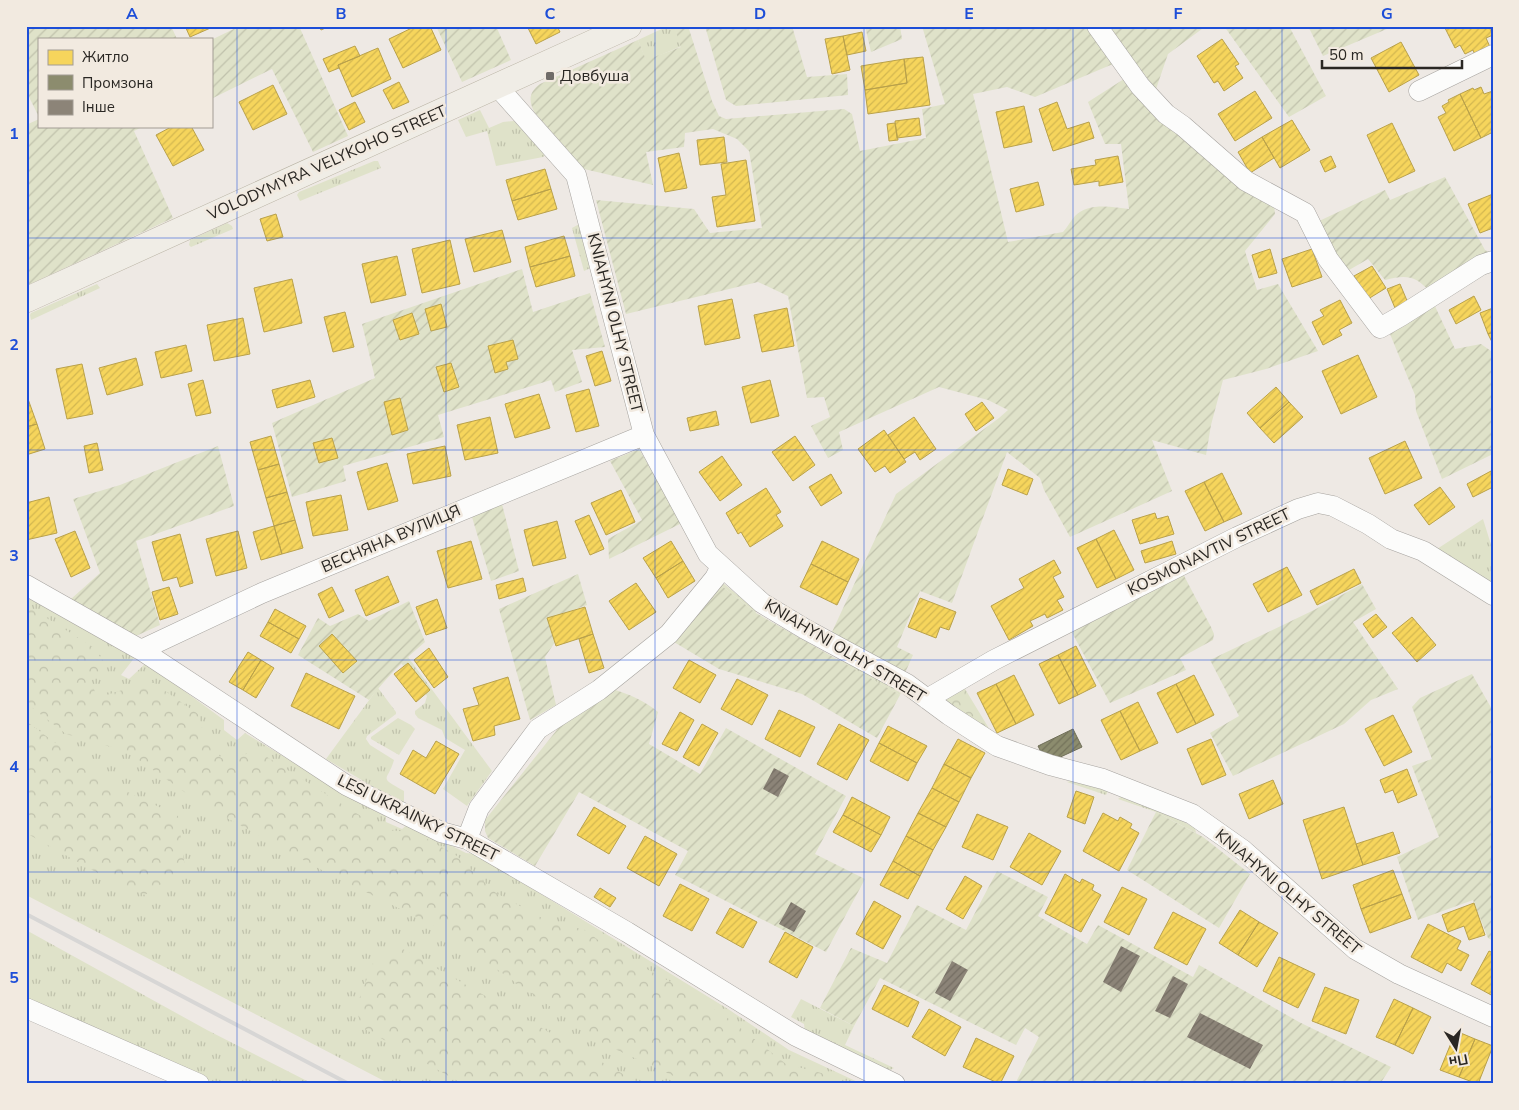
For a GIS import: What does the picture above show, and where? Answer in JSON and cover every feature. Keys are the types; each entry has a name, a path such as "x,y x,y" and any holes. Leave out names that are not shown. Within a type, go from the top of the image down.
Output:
{"main road":[{"name":"VOLODYMYRA VELYKOHO STREET","path":"26,300 629,26"}],"street":[{"path":"1097,26 1140,86 1166,114 1183,126 1246,181 1305,213 1328,259 1380,328 1481,265 1493,261"},
{"path":"1418,90 1493,55"},
{"name":"KNIAHYNI OLHY STREET","path":"497,86 576,175 644,435 708,554 720,566 762,604 908,684 949,715 997,746 1050,765 1103,779 1192,814 1243,850 1355,949 1399,974 1493,1017"},
{"name":"ВЕСНЯНА ВУЛИЦЯ","path":"140,650 262,593 644,435"},
{"name":"KOSMONAVTIV STREET","path":"927,699 994,660 1228,541 1298,509 1318,503 1333,506 1368,524 1391,539 1423,551 1493,595"},
{"path":"467,839 480,808 538,729 599,690 669,634 716,578 720,566"},
{"name":"LESI UKRAINKY STREET","path":"26,585 140,650 346,785 441,832 467,839 626,932 796,1036 895,1084"},
{"path":"26,1008 199,1084"}],"green space":[{"path":"26,26 171,26 177,38 38,38 38,115 26,91"},
{"path":"240,26 299,26 348,136 313,152 272,69 212,99 212,40"},
{"path":"436,26 496,26 511,60 462,82"},
{"path":"668,26 674,26 682,46 646,61 638,40"},
{"path":"674,26 686,26 689,29 712,101 719,116 726,119 844,109 852,114 860,151 926,138 922,109 945,104 922,26 1088,26 1113,64 1035,97 1007,87 973,94 1008,242 1063,232 1075,216 1094,207 1129,209 1121,144 1105,144 1088,102 1124,79 1274,206 1275,214 1245,251 1257,290 1278,284 1318,351 1266,369 1223,380 1211,425 1206,455 1152,440 1172,491 1070,537 1044,490 1040,478 1007,452 952,603 920,591 897,647 913,655 905,673 832,632 896,494 1008,410 988,400 939,387 839,432 843,450 828,458 811,426 830,417 824,397 807,398 788,296 758,282 626,314 596,200 694,209 710,233 762,228 749,151 737,139 713,129 685,133 684,147 646,152 653,185 584,169 535,113 531,105 531,97 534,90 540,84 638,40 646,60 681,47"},
{"path":"705,26 792,26 807,77 847,74 848,95 736,106 726,100"},
{"path":"865,26 900,26 902,39 871,52"},
{"path":"1105,26 1206,26 1168,54 1156,89"},
{"path":"1224,26 1289,26 1326,96 1289,117"},
{"path":"1308,26 1394,26 1323,56"},
{"path":"480,110 489,128 503,122 514,121 546,154 543,157 496,166 487,131 466,137 458,120"},
{"path":"38,119 38,128 140,128 134,131 173,218 28,285 26,282 26,125"},
{"path":"378,161 381,168 300,201 297,195 299,192"},
{"path":"1445,177 1485,250 1492,254 1430,292 1415,279 1399,277 1385,280 1368,259 1344,273 1317,222 1385,190 1390,200"},
{"path":"583,222 595,266 584,271 572,228"},
{"path":"227,223 233,229 191,247 189,245 190,240"},
{"path":"522,269 533,312 590,293 605,347 572,350 582,382 555,392 551,380 438,415 444,437 343,466 346,481 292,497 272,423 375,378 362,324"},
{"path":"97,284 100,288 31,320 31,313"},
{"path":"1433,302 1455,349 1481,344 1491,351 1493,350 1493,454 1442,479 1416,411 1415,395 1390,334"},
{"path":"218,446 234,506 136,541 160,625 136,636 71,599 100,573 73,499 120,485"},
{"path":"639,449 682,523 609,559 608,539 642,520 610,461"},
{"path":"502,504 519,571 491,581 472,517"},
{"path":"1483,519 1493,551 1493,586 1437,549"},
{"path":"1181,570 1211,627 1214,634 1213,640 1180,658 1186,670 1110,703 1070,629"},
{"path":"578,574 587,605 547,619 555,642 545,657 556,705 530,720 499,609"},
{"path":"718,583 724,584 756,610 756,613"},
{"path":"718,583 756,613 900,695 877,738 802,694 719,669 674,642"},
{"path":"1362,584 1376,609 1353,622 1398,689 1371,700 1344,724 1233,776 1210,733 1239,716 1210,660 1314,610"},
{"path":"26,594 135,657 121,675 129,679 146,663 224,720 224,730 237,740 245,733 365,806 386,816 386,822 402,829 408,824 466,853 476,854 728,1009 789,1050 862,1084 390,1084 26,895"},
{"path":"409,601 425,642 396,669 369,700 298,655 318,618 330,626 358,614 369,621"},
{"path":"26,605 93,647 106,665 91,680 97,698 151,681 198,714 204,734 221,758 259,752 383,830 415,832 457,856 496,893 544,919 585,930 610,949 687,991 729,1019 786,1064 829,1075 849,1084 691,1084 604,1044 433,925 327,873 203,805 126,751 66,734 26,703"},
{"path":"408,657 492,771 467,806 443,789 465,750 445,738 442,730 418,718 415,714 415,711 425,703 427,696 401,663"},
{"path":"834,658 854,665 901,692 900,695"},
{"path":"1472,674 1493,711 1493,941 1488,938 1473,900 1418,920 1397,857 1439,837 1412,766 1432,759 1412,707 1420,698"},
{"path":"962,684 993,735 939,700"},
{"path":"378,688 396,714 367,736 366,739 370,745 394,760 387,780 404,791 404,805 326,759"},
{"path":"612,689 648,704 658,712 649,744 700,774 726,728 846,796 815,854 865,879 826,952 675,875 688,851 579,792 535,866 488,838 485,831 485,820 560,726"},
{"path":"398,718 415,729 399,755 371,739 371,737"},
{"path":"26,721 109,783 178,816 185,868 145,895 94,871 26,833"},
{"path":"1074,780 1108,791 1106,795 1067,782"},
{"path":"1122,796 1161,809 1195,828 1196,833 1156,812 1118,799"},
{"path":"1156,812 1203,837 1250,874 1219,928 1127,870"},
{"path":"997,871 1048,897 1038,916 1087,944 1098,925 1193,977 1199,965 1299,1022 1391,1067 1380,1084 1272,1084 1267,1082 1266,1084 1015,1084 1039,1037 1025,1028 1016,1045 880,978 854,1026 820,1008 851,948 887,963 917,905 966,930"},
{"path":"26,930 207,1030 313,1084 216,1084 26,1000"},
{"path":"401,948 640,1084 463,1084 361,1027 356,1007 373,963"},
{"path":"801,999 854,1026 845,1045 894,1068 886,1072 805,1032 804,1024 791,1017"}],"building: Житло":[{"path":"185,26 215,26 190,37"},
{"path":"319,26 330,26 321,30"},
{"path":"416,26 430,26 441,50 403,68 389,39"},
{"path":"527,26 557,26 560,32 536,44"},
{"path":"1444,26 1493,26 1490,29 1493,35 1486,38 1490,47 1475,55 1473,50 1465,54 1460,45 1455,48"},
{"path":"862,32 866,51 847,55 843,36"},
{"path":"843,36 850,70 832,74 825,39"},
{"path":"1222,39 1239,64 1235,66 1243,78 1224,91 1218,81 1214,83 1197,56"},
{"path":"1401,42 1419,75 1389,92 1371,58"},
{"path":"355,46 360,56 338,65 339,68 329,72 323,59"},
{"path":"378,48 391,79 352,97 338,65"},
{"path":"923,57 930,105 868,114 865,90 907,83 904,59"},
{"path":"904,59 907,83 865,90 861,66"},
{"path":"399,82 409,102 393,109 383,90"},
{"path":"273,85 287,114 253,130 239,102"},
{"path":"1481,87 1484,94 1493,91 1493,132 1481,138 1460,94 1473,88 1474,90"},
{"path":"1255,91 1272,118 1235,141 1218,114"},
{"path":"1460,94 1481,138 1454,151 1438,117 1446,113 1442,106 1449,102 1448,100"},
{"path":"355,102 365,122 349,130 339,110"},
{"path":"1057,102 1067,129 1089,122 1094,138 1053,151 1039,109"},
{"path":"1024,106 1032,142 1004,148 996,112"},
{"path":"919,118 921,135 897,138 895,121"},
{"path":"1292,120 1310,150 1280,168 1262,137"},
{"path":"895,123 898,140 889,141 887,124"},
{"path":"1392,123 1415,171 1389,183 1367,135"},
{"path":"169,128 192,128 204,150 173,166 156,135"},
{"path":"724,137 727,162 700,165 697,140"},
{"path":"1262,137 1274,158 1250,173 1238,152"},
{"path":"679,153 687,188 665,192 658,158"},
{"path":"1118,156 1123,182 1099,186 1099,181 1074,185 1071,169 1096,165 1095,160"},
{"path":"1331,156 1336,167 1325,172 1320,161"},
{"path":"746,160 755,221 717,227 712,197 726,195 721,164"},
{"path":"545,169 551,189 512,201 506,180"},
{"path":"1038,182 1044,205 1016,212 1010,189"},
{"path":"551,189 557,209 518,220 512,201"},
{"path":"1493,194 1493,228 1480,233 1468,204"},
{"path":"276,214 283,237 267,241 260,219"},
{"path":"502,230 511,262 474,272 465,239"},
{"path":"564,236 570,256 530,267 525,247"},
{"path":"450,240 460,284 422,293 412,249"},
{"path":"1270,249 1277,273 1259,278 1252,255"},
{"path":"1312,249 1322,277 1292,287 1282,259"},
{"path":"397,256 406,295 371,303 362,264"},
{"path":"570,256 575,276 536,287 530,267"},
{"path":"1372,266 1386,288 1368,299 1354,276"},
{"path":"292,279 302,323 264,332 254,288"},
{"path":"1400,284 1408,303 1395,308 1387,289"},
{"path":"1474,296 1481,310 1456,324 1449,310"},
{"path":"732,299 740,338 705,345 698,306"},
{"path":"1340,300 1352,323 1339,330 1342,335 1323,345 1312,322 1324,316 1320,310"},
{"path":"441,304 447,327 431,331 425,309"},
{"path":"787,308 794,346 762,352 754,315"},
{"path":"1493,308 1493,332 1488,334 1480,313"},
{"path":"345,312 354,347 333,352 324,317"},
{"path":"412,313 419,334 400,340 393,320"},
{"path":"243,318 250,354 214,361 207,325"},
{"path":"1493,332 1493,344 1488,334"},
{"path":"513,340 518,359 506,362 508,369 495,373 488,346"},
{"path":"186,345 192,371 161,378 155,352"},
{"path":"602,351 611,381 595,386 586,356"},
{"path":"1358,355 1377,397 1341,414 1322,371"},
{"path":"136,358 143,385 107,395 99,368"},
{"path":"451,363 459,387 444,392 436,367"},
{"path":"82,364 93,414 67,419 56,369"},
{"path":"203,380 211,413 196,416 188,384"},
{"path":"310,380 315,397 277,408 272,390"},
{"path":"770,380 779,416 751,423 742,387"},
{"path":"1276,387 1289,402 1260,428 1247,413"},
{"path":"589,389 599,426 576,432 566,395"},
{"path":"539,394 550,428 515,438 505,404"},
{"path":"400,398 408,430 392,435 384,402"},
{"path":"28,399 37,424 26,427 26,400"},
{"path":"982,402 994,418 976,431 965,414"},
{"path":"1289,402 1303,417 1274,443 1260,428"},
{"path":"716,411 719,425 690,431 687,418"},
{"path":"490,417 498,453 465,460 457,425"},
{"path":"914,417 936,449 920,460 915,452 904,459 888,435"},
{"path":"37,424 45,449 26,455 26,427"},
{"path":"884,430 906,462 890,473 885,466 875,472 858,449"},
{"path":"271,436 279,464 258,470 250,442"},
{"path":"795,436 815,465 793,481 772,452"},
{"path":"332,438 338,458 319,463 313,443"},
{"path":"1405,441 1422,478 1385,494 1369,458"},
{"path":"97,443 103,470 89,473 84,446"},
{"path":"445,446 451,476 413,484 407,454"},
{"path":"722,456 742,485 720,501 699,472"},
{"path":"387,463 398,501 368,510 357,472"},
{"path":"279,464 287,492 266,498 258,470"},
{"path":"1008,469 1033,479 1027,495 1002,485"},
{"path":"1491,471 1493,487 1473,497 1467,484"},
{"path":"1222,473 1242,514 1224,522 1204,482"},
{"path":"831,474 842,493 821,506 809,487"},
{"path":"1204,482 1224,522 1205,531 1185,491"},
{"path":"1440,487 1455,507 1429,525 1414,505"},
{"path":"766,488 781,512 776,515 783,526 750,547 741,532 738,534 726,513"},
{"path":"621,490 635,522 606,535 591,503"},
{"path":"287,492 295,520 274,526 266,498"},
{"path":"341,495 348,530 313,536 306,502"},
{"path":"49,497 57,533 26,540 26,503"},
{"path":"1155,513 1157,519 1168,516 1174,534 1140,544 1132,520"},
{"path":"589,515 604,549 590,555 575,521"},
{"path":"295,520 303,548 282,554 274,526"},
{"path":"557,521 566,558 533,566 524,530"},
{"path":"274,526 282,554 261,560 253,532"},
{"path":"1114,530 1134,570 1116,579 1096,539"},
{"path":"75,531 90,568 71,577 55,539"},
{"path":"238,531 247,568 216,576 206,539"},
{"path":"180,534 193,583 180,587 177,577 163,581 152,542"},
{"path":"1096,539 1116,579 1097,588 1077,548"},
{"path":"471,541 482,579 448,588 437,551"},
{"path":"671,541 683,561 656,578 643,558"},
{"path":"822,541 859,559 848,582 811,564"},
{"path":"1172,541 1176,554 1145,563 1141,551"},
{"path":"1054,560 1061,573 1053,577 1064,597 1057,600 1063,610 1047,618 1045,614 1030,621 1033,626 1009,640 991,606 1024,588 1019,579"},
{"path":"683,561 695,581 668,598 656,578"},
{"path":"811,564 848,582 837,605 800,587"},
{"path":"1287,567 1302,595 1268,612 1253,584"},
{"path":"1354,569 1361,583 1317,605 1310,591"},
{"path":"388,576 399,602 366,616 355,590"},
{"path":"523,578 526,591 499,599 496,585"},
{"path":"636,583 656,612 629,630 609,601"},
{"path":"169,587 178,614 160,620 152,592"},
{"path":"332,587 344,611 329,618 318,594"},
{"path":"920,598 956,612 949,630 940,627 936,638 908,627"},
{"path":"437,599 447,628 426,635 416,607"},
{"path":"585,607 593,634 556,646 547,618"},
{"path":"275,609 306,626 299,639 268,622"},
{"path":"1376,614 1387,627 1373,638 1363,624"},
{"path":"1412,617 1436,645 1417,662 1392,633"},
{"path":"268,622 299,639 291,653 260,636"},
{"path":"332,634 357,661 343,673 319,646"},
{"path":"593,634 604,668 589,673 579,639"},
{"path":"1076,646 1096,686 1078,695 1058,655"},
{"path":"429,648 448,677 434,688 414,660"},
{"path":"248,652 261,660 243,690 229,682"},
{"path":"1058,655 1078,695 1059,704 1039,664"},
{"path":"261,660 274,668 256,698 243,690"},
{"path":"689,660 716,675 700,703 673,688"},
{"path":"408,663 430,690 416,702 394,674"},
{"path":"306,673 355,696 339,729 291,706"},
{"path":"1014,675 1034,715 1016,724 996,684"},
{"path":"1194,675 1214,715 1196,724 1176,684"},
{"path":"508,677 520,719 494,726 495,735 473,741 463,709 479,705 473,688"},
{"path":"737,679 768,695 752,725 721,709"},
{"path":"996,684 1016,724 997,733 977,693"},
{"path":"1176,684 1196,724 1177,733 1157,693"},
{"path":"1138,702 1158,743 1140,751 1120,711"},
{"path":"779,710 815,727 800,757 765,739"},
{"path":"1120,711 1140,751 1121,760 1101,720"},
{"path":"680,712 694,720 677,751 662,744"},
{"path":"1393,715 1412,752 1384,766 1365,729"},
{"path":"702,724 718,733 699,766 683,757"},
{"path":"839,724 869,740 847,780 817,764"},
{"path":"888,726 927,746 917,763 879,743"},
{"path":"958,739 985,753 971,778 944,764"},
{"path":"1211,739 1226,775 1202,785 1187,749"},
{"path":"436,741 459,754 435,794 400,774 413,750 426,758"},
{"path":"879,743 917,763 908,781 870,761"},
{"path":"944,764 971,778 959,802 932,788"},
{"path":"1407,769 1417,795 1398,803 1393,790 1385,793 1380,780"},
{"path":"1273,780 1283,804 1249,819 1239,794"},
{"path":"932,788 959,802 946,827 918,813"},
{"path":"1076,791 1094,797 1085,824 1067,817"},
{"path":"852,797 890,817 881,835 843,815"},
{"path":"594,807 626,826 609,854 577,835"},
{"path":"1344,807 1363,865 1322,879 1303,820"},
{"path":"918,813 946,827 933,850 906,836"},
{"path":"1103,813 1118,821 1120,817 1132,824 1130,828 1139,833 1119,871 1083,851"},
{"path":"977,814 1008,827 993,860 962,847"},
{"path":"843,815 881,835 871,852 833,832"},
{"path":"1393,832 1400,853 1363,865 1356,844"},
{"path":"1029,833 1061,851 1042,885 1010,867"},
{"path":"645,836 677,854 659,886 627,868"},
{"path":"906,836 933,850 920,876 893,861"},
{"path":"893,861 920,876 908,899 880,885"},
{"path":"1393,870 1402,894 1361,909 1353,885"},
{"path":"1065,874 1080,883 1082,879 1094,885 1092,890 1101,895 1081,932 1045,913"},
{"path":"965,876 982,886 963,919 946,909"},
{"path":"680,884 709,899 692,931 663,916"},
{"path":"1122,887 1147,899 1129,935 1104,922"},
{"path":"600,888 616,898 610,907 594,897"},
{"path":"1402,894 1411,918 1370,933 1361,909"},
{"path":"874,901 901,916 883,949 856,934"},
{"path":"1474,903 1485,935 1469,940 1464,926 1448,932 1442,915"},
{"path":"730,908 757,922 743,948 716,933"},
{"path":"1240,910 1259,922 1238,955 1219,943"},
{"path":"1173,912 1206,929 1187,965 1154,948"},
{"path":"1259,922 1278,933 1257,967 1238,955"},
{"path":"1428,924 1461,941 1457,949 1469,955 1461,971 1447,963 1442,973 1411,957"},
{"path":"785,932 813,947 797,978 769,962"},
{"path":"1489,951 1493,953 1493,996 1471,984"},
{"path":"1279,957 1315,974 1298,1008 1263,991"},
{"path":"884,985 919,1002 908,1027 872,1009"},
{"path":"1325,987 1359,1000 1346,1034 1312,1021"},
{"path":"1394,999 1413,1008 1395,1045 1376,1037"},
{"path":"1413,1008 1431,1017 1413,1054 1395,1045"},
{"path":"929,1009 961,1027 945,1056 912,1037"},
{"path":"1456,1031 1475,1039 1459,1077 1440,1070"},
{"path":"976,1038 1014,1056 1000,1084 963,1067"},
{"path":"1475,1039 1493,1046 1478,1084 1459,1077"}],"building: Промзона":[{"path":"1073,729 1082,747 1054,760 1044,758 1038,746"}],"building: Інше":[{"path":"774,768 789,776 778,797 763,789"},
{"path":"791,902 806,911 794,932 779,924"},
{"path":"1121,946 1140,956 1121,992 1103,982"},
{"path":"952,961 968,970 950,1001 935,993"},
{"path":"1173,976 1188,984 1170,1018 1155,1011"},
{"path":"1200,1013 1263,1045 1250,1069 1187,1037"}],"railway":[{"path":"26,914 349,1084"}],"place":[{"name":"Довбуша","path":"550,76"}]}
